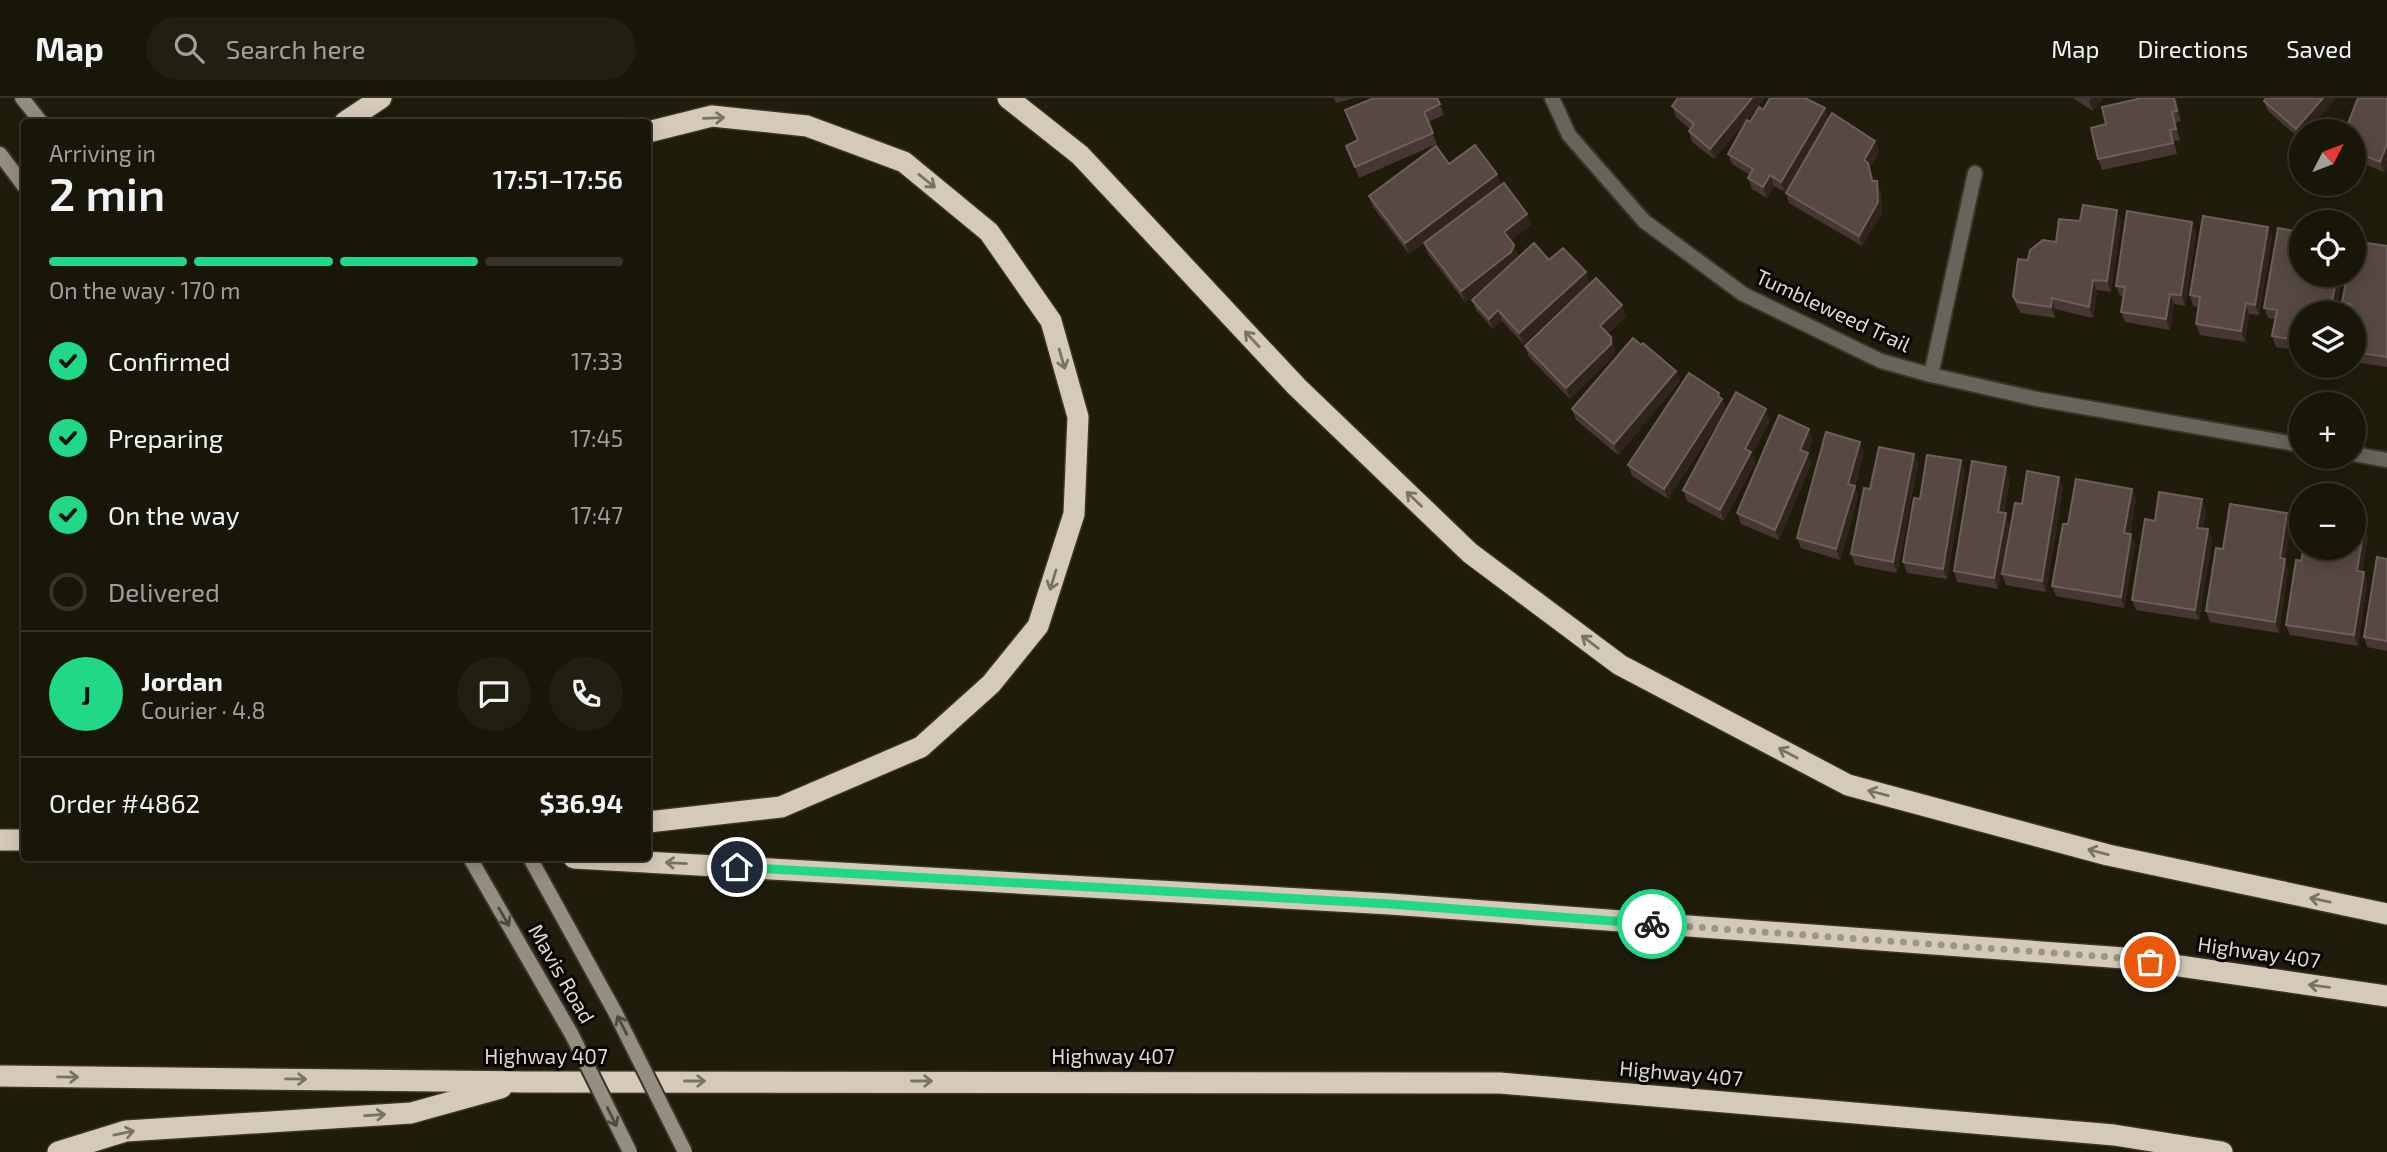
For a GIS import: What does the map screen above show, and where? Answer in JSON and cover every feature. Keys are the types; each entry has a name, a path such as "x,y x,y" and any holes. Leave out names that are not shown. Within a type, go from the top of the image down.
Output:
{"highway":[{"path":"350,119 381,98"},
{"path":"1008,98 1080,155 1297,387 1470,553 1620,665 1849,785 2108,855 2387,914"},
{"path":"651,131 712,116 807,126 904,162 989,232 1051,321 1078,417 1074,514 1038,626 991,684 921,747 781,807 651,822"},
{"path":"0,839 21,840"},
{"name":"Highway 407","path":"627,861 1404,905 2124,958 2387,996"},
{"name":"Highway 407","path":"0,1076 524,1082 1500,1083 2114,1135 2222,1152"},
{"path":"58,1152 125,1131 411,1113 524,1082"}],"main road":[{"path":"22,98 39,119"},
{"path":"0,154 21,183"},
{"name":"Mavis Road","path":"472,861 572,1035 630,1152"},
{"name":"Mavis Road","path":"532,861 615,1012 685,1152"}],"street":[{"name":"Tumbleweed Trail","path":"1552,98 1569,135 1644,221 1743,294 1881,361 2037,399 2289,443"},
{"path":"1931,375 1975,173"},
{"path":"2366,456 2387,460"}],"building":[{"path":"1374,98 1437,98 1440,104 1424,112 1433,133 1355,167 1346,146 1358,140 1345,110"},
{"path":"1678,98 1752,98 1710,149 1689,131 1694,124 1672,106"},
{"path":"1770,98 1805,98 1825,108 1781,182 1770,175 1763,187 1748,178 1753,169 1728,154 1747,120 1750,122 1759,107 1763,110"},
{"path":"2137,98 2174,98 2177,111 2172,112 2176,129 2170,130 2173,143 2098,159 2091,128 2106,124 2102,107"},
{"path":"2266,98 2323,98 2305,119 2289,119 2289,123 2264,101"},
{"path":"2358,98 2387,98 2387,144 2380,162 2366,156 2366,119 2350,119"},
{"path":"1832,113 1875,141 1864,160 1868,163 1872,181 1877,181 1878,202 1859,236 1786,193"},
{"path":"1475,145 1497,174 1405,243 1369,196 1436,146 1449,164"},
{"path":"1504,183 1527,214 1504,232 1514,245 1511,252 1461,291 1424,243"},
{"path":"2083,205 2117,210 2107,281 2093,280 2089,307 2052,298 2051,307 2017,302 2013,296 2018,259 2028,260 2030,250 2043,240 2056,242 2059,219 2080,221"},
{"path":"2127,211 2192,222 2181,295 2170,294 2166,319 2121,312 2125,287 2116,286"},
{"path":"2203,216 2268,227 2255,305 2246,303 2241,331 2196,324 2200,297 2190,295"},
{"path":"2278,228 2289,230 2289,287 2335,287 2332,301 2289,301 2289,339 2272,336 2277,310 2264,308"},
{"path":"1534,243 1549,260 1563,248 1586,272 1519,333 1498,310 1489,319 1472,300"},
{"path":"2366,243 2387,246 2387,357 2366,354 2366,301 2342,301 2345,287 2366,287"},
{"path":"1596,278 1622,305 1600,326 1611,337 1611,344 1566,388 1525,346"},
{"path":"1633,338 1641,345 1643,343 1676,371 1614,444 1572,409"},
{"path":"1689,373 1719,393 1718,396 1722,399 1664,489 1628,465"},
{"path":"1736,392 1766,409 1745,449 1751,452 1720,510 1683,490"},
{"path":"1779,415 1809,429 1800,450 1808,453 1775,530 1737,513"},
{"path":"1826,432 1860,442 1848,484 1855,486 1836,549 1797,538"},
{"path":"1879,447 1914,454 1893,562 1851,554 1864,488 1870,489"},
{"path":"1927,455 1961,460 1943,569 1903,562 1914,498 1920,499"},
{"path":"1972,461 2006,467 1998,512 2006,513 1994,578 1954,571"},
{"path":"2027,471 2059,477 2042,581 2002,574 2015,503 2022,504"},
{"path":"2076,479 2132,489 2124,533 2131,534 2121,597 2052,586 2063,524 2068,524"},
{"path":"2159,492 2202,499 2197,528 2208,529 2195,610 2132,600 2145,519 2155,521"},
{"path":"2230,504 2287,513 2280,558 2285,559 2275,622 2206,611 2216,548 2223,549"},
{"path":"2377,557 2387,559 2387,641 2364,637"},
{"path":"2296,560 2359,560 2357,571 2364,572 2354,635 2286,625"}],"way so far":[{"path":"1652,924 2150,962"}],"route":[{"path":"737,867 1390,904 1652,924"}]}
